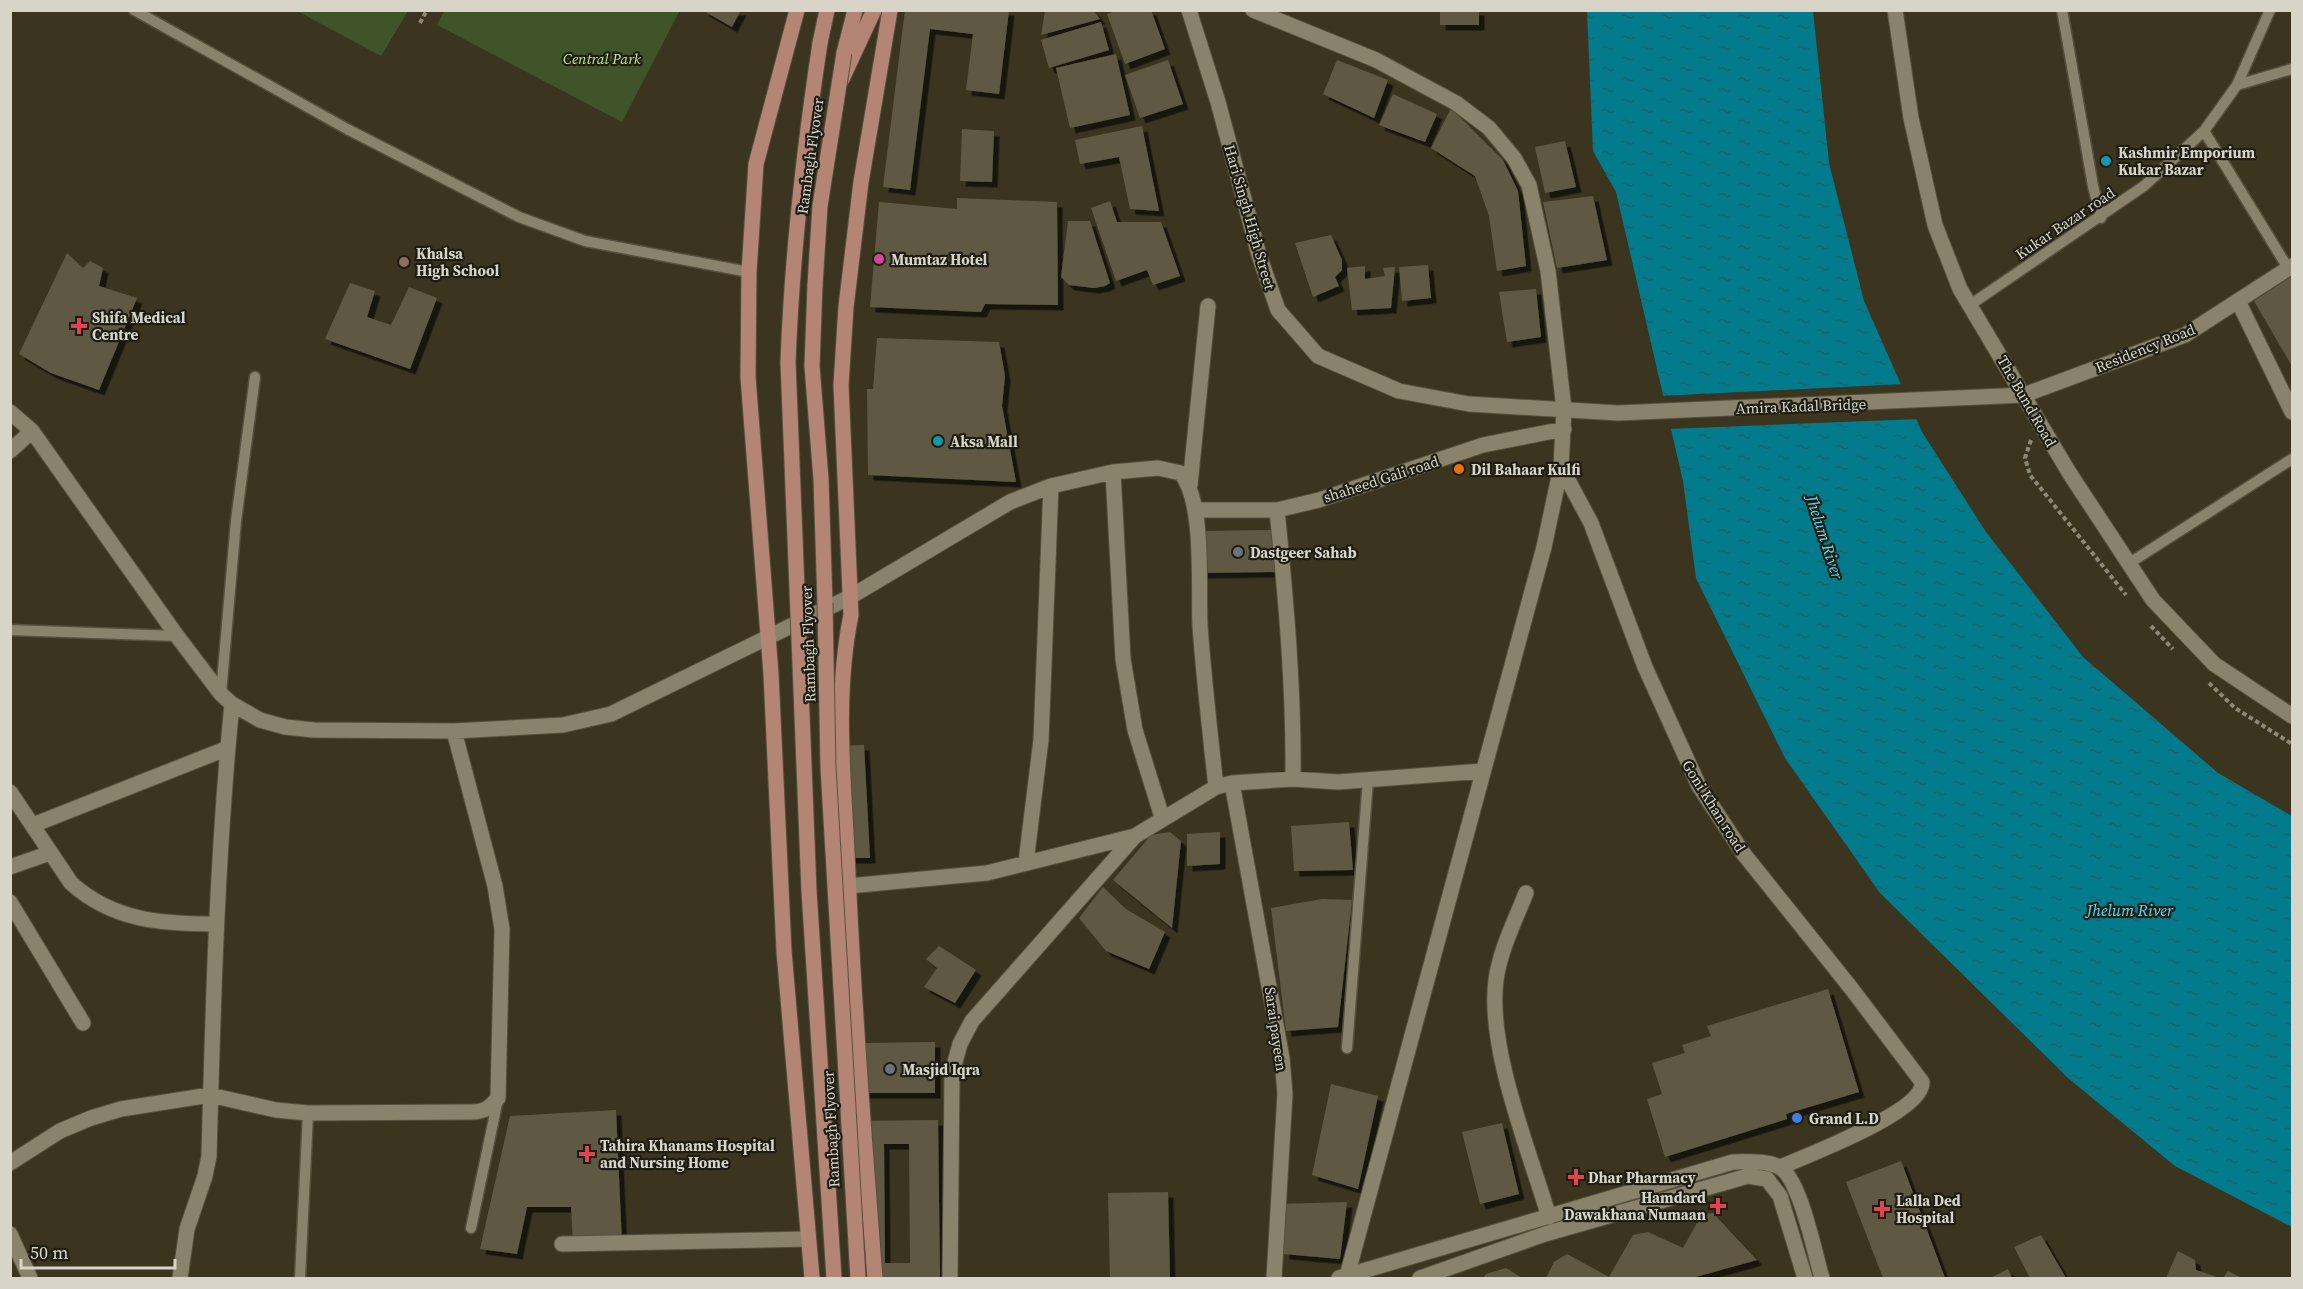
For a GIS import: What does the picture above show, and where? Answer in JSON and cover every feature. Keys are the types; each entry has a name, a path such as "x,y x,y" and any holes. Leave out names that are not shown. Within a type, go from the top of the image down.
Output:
{"main road":[{"path":"797,10 756,165 749,272 751,441 768,636 784,951 812,1278"},
{"name":"Rambagh Flyover","path":"827,10 806,138 791,280 788,362 809,891 834,1278"},
{"name":"Rambagh Flyover","path":"855,10 838,88 820,206 812,366 821,479 833,863 858,1278"},
{"path":"838,88 874,10"},
{"path":"875,1278 848,886 841,726 845,644 851,615 841,385 846,307 861,182 890,10"}],"street":[{"name":"Hari Singh High Street","path":"1189,10 1218,102 1273,299 1289,326 1318,356 1399,391 1469,404 1618,413"},
{"path":"1253,10 1376,60 1456,103 1490,128 1514,158 1529,185 1548,271 1564,409 1561,466 1544,547 1343,1277"},
{"name":"The Bund Road","path":"1895,10 1911,118 1935,225 1949,266 1970,305 2070,474 2153,600 2214,664 2292,716"},
{"name":"Residency Road","path":"1984,399 2024,396 2185,335 2290,267"},
{"path":"2238,301 2292,412"},
{"path":"1208,306 1190,485 1196,510 1200,624 1216,787"},
{"name":"Amira Kadal Bridge","path":"1618,413 1984,399"},
{"path":"10,412 32,431 177,636 226,699 260,720 295,728 454,731 563,725 611,714 850,597 1010,502 1051,486 1113,472 1169,469 1181,473 1190,485"},
{"name":"shaheed Gali road","path":"1196,510 1277,510 1319,500 1483,445 1564,429"},
{"path":"10,451 32,431"},
{"name":"Goni Khan road","path":"1561,466 1591,523 1648,676 1699,786 1743,853 1918,1074 1922,1090 1896,1114 1780,1167"},
{"path":"1113,472 1123,659 1135,730 1162,817"},
{"path":"1026,862 1041,740 1051,486"},
{"path":"1277,510 1291,641 1294,710 1293,779"},
{"path":"180,1278 187,1229 207,1166 215,924 228,748 226,699"},
{"path":"10,1163 60,1131 91,1118 121,1109 210,1095 276,1110 308,1113 481,1112 498,1098 501,918 454,731"},
{"path":"33,825 228,748"},
{"path":"950,1278 950,1105 952,1073 960,1044 972,1021 1135,836 1162,817 1216,787 1232,783 1293,779 1338,782 1483,771"},
{"name":"Sarai payeen","path":"1232,783 1282,1058 1285,1094 1274,1278"},
{"path":"10,792 71,883 85,895 116,910 153,922 215,924"},
{"path":"848,886 976,874 1135,836"},
{"path":"10,867 50,853"},
{"path":"1526,893 1506,943 1496,980 1495,1017 1501,1056 1549,1217"},
{"path":"10,902 83,1023"},
{"path":"1343,1277 1733,1162 1761,1162 1780,1167 1793,1183 1822,1278"},
{"path":"1420,1278 1545,1234 1748,1176 1767,1179 1780,1196 1805,1278"},
{"path":"10,1233 30,1278"},
{"path":"562,1244 808,1239"}],"lane":[{"path":"134,10 347,129 519,217 585,241 749,272"},
{"path":"2062,10 2093,186 2101,218"},
{"name":"Kukar Bazar road","path":"1970,305 2101,218 2144,186 2204,131 2237,84 2270,10"},
{"path":"2237,84 2292,69"},
{"path":"2204,131 2290,267"},
{"path":"226,699 236,521 255,377"},
{"path":"2128,564 2292,459"},
{"path":"10,630 177,636"},
{"path":"1347,1048 1368,780"},
{"path":"471,1228 498,1098"},
{"path":"300,1278 308,1113"}],"path":[{"path":"420,23 427,10"}],"green space":[{"name":"Central Park","path":"676,10 679,12 622,122 437,25 444,11"},
{"path":"297,11 408,11 381,56"}],"water":[{"name":"Jhelum River","path":"1587,11 1813,11 1829,163 1864,301 1922,432 1986,532 2083,657 2218,773 2292,816 2292,1227 2175,1166 2068,1078 1880,893 1785,758 1696,578 1683,481 1616,192 1593,151"}],"pier":[{"path":"1904,384 1919,419 1668,429 1660,396"}],"building":[{"path":"702,10 741,10 732,27"},
{"path":"905,10 1009,10 999,94 966,90 973,34 930,29 910,190 883,187"},
{"path":"1045,10 1093,10 1100,19 1041,35"},
{"path":"1118,10 1151,10 1165,49 1125,64 1107,14"},
{"path":"1440,10 1479,10 1479,25 1440,25"},
{"path":"1101,22 1109,50 1049,68 1041,40"},
{"path":"1116,54 1130,115 1070,128 1056,68"},
{"path":"1168,60 1183,104 1140,118 1125,75"},
{"path":"1337,60 1388,80 1374,118 1323,94"},
{"path":"1393,94 1437,114 1425,142 1379,125"},
{"path":"1451,108 1503,160 1518,191 1526,266 1497,271 1489,216 1475,176 1431,148"},
{"path":"1142,126 1159,211 1130,209 1119,157 1080,164 1075,140"},
{"path":"962,129 994,131 992,182 960,181"},
{"path":"1565,141 1576,187 1545,193 1535,147"},
{"path":"1593,196 1607,260 1557,268 1543,202"},
{"path":"957,198 1057,202 1058,305 985,304 981,312 870,307 879,202 957,209"},
{"path":"1110,201 1117,222 1161,222 1180,276 1153,285 1147,270 1116,281 1091,208"},
{"path":"1068,221 1090,221 1110,283 1094,288 1069,285 1061,277"},
{"path":"1331,235 1342,260 1342,270 1335,277 1339,286 1313,297 1295,243"},
{"name":"Shifa Medical Centre","path":"67,253 83,268 90,261 103,268 99,286 137,298 99,390 51,373 19,354"},
{"path":"1428,265 1431,298 1402,301 1399,267"},
{"path":"1365,266 1365,279 1385,276 1383,268 1395,267 1391,308 1352,310 1347,268"},
{"path":"2292,276 2292,366 2254,301"},
{"path":"350,283 375,291 367,317 391,325 409,287 437,298 410,369 325,339"},
{"path":"1536,289 1541,337 1507,342 1499,292"},
{"name":"Aksa Mall","path":"877,338 999,342 1005,376 1002,406 1016,482 868,475 867,389 873,389"},
{"name":"Dastgeer Sahab","path":"1275,530 1276,572 1201,573 1201,531"},
{"path":"864,745 870,858 840,858 833,746"},
{"path":"1349,822 1353,870 1294,871 1291,826"},
{"path":"1170,832 1181,841 1172,928 1113,880 1151,835"},
{"path":"1220,832 1220,864 1187,866 1187,834"},
{"path":"1103,887 1126,909 1165,932 1149,969 1106,951 1079,918"},
{"path":"1322,899 1352,900 1338,1027 1286,1031 1271,908"},
{"path":"939,946 976,970 955,1003 924,987 937,968 926,959"},
{"path":"1828,989 1859,1092 1786,1114 1787,1119 1665,1157 1647,1099 1662,1094 1652,1063 1685,1053 1682,1045 1711,1036 1707,1026"},
{"path":"935,1042 935,1093 863,1093 863,1043"},
{"path":"1331,1084 1378,1096 1358,1189 1312,1175"},
{"path":"616,1110 622,1244 573,1246 571,1207 527,1207 517,1254 480,1249 510,1116"},
{"path":"938,1120 940,1278 858,1278 855,1121","holes":["884,1144 909,1144 910,1263 885,1263"]},
{"path":"1502,1123 1519,1194 1480,1204 1462,1132"},
{"name":"Lalla Ded Hospital","path":"1901,1161 1945,1278 1883,1278 1846,1182"},
{"path":"1168,1192 1170,1278 1110,1278 1108,1193"},
{"path":"1347,1202 1340,1259 1284,1254 1279,1204"},
{"path":"1713,1213 1757,1260 1692,1278 1546,1278 1554,1262 1567,1254 1609,1277 1633,1235 1648,1232 1683,1248 1702,1214"},
{"path":"2041,1235 2066,1278 2030,1278 2014,1247"},
{"path":"2178,1251 2195,1260 2196,1270 2220,1278 2166,1278"},
{"path":"1506,1268 1522,1278 1483,1278 1486,1274"},
{"path":"2008,1269 2012,1278 1990,1278"},
{"path":"2228,1271 2242,1278 2223,1278"}],"place":[{"name":"Kashmir Emporium Kukar Bazar","path":"2106,161"},
{"name":"Mumtaz Hotel","path":"879,259"},
{"name":"Khalsa High School","path":"404,262"},
{"name":"Shifa Medical Centre","path":"79,326"},
{"name":"Aksa Mall","path":"938,441"},
{"name":"Dil Bahaar Kulfi","path":"1459,469"},
{"name":"Dastgeer Sahab","path":"1238,552"},
{"name":"Masjid Iqra","path":"890,1069"},
{"name":"Grand L.D","path":"1797,1118"},
{"name":"Tahira Khanams Hospital and Nursing Home","path":"587,1154"},
{"name":"Dhar Pharmacy","path":"1576,1177"},
{"name":"Hamdard Dawakhana Numaan","path":"1718,1206"},
{"name":"Lalla Ded Hospital","path":"1882,1209"}]}
